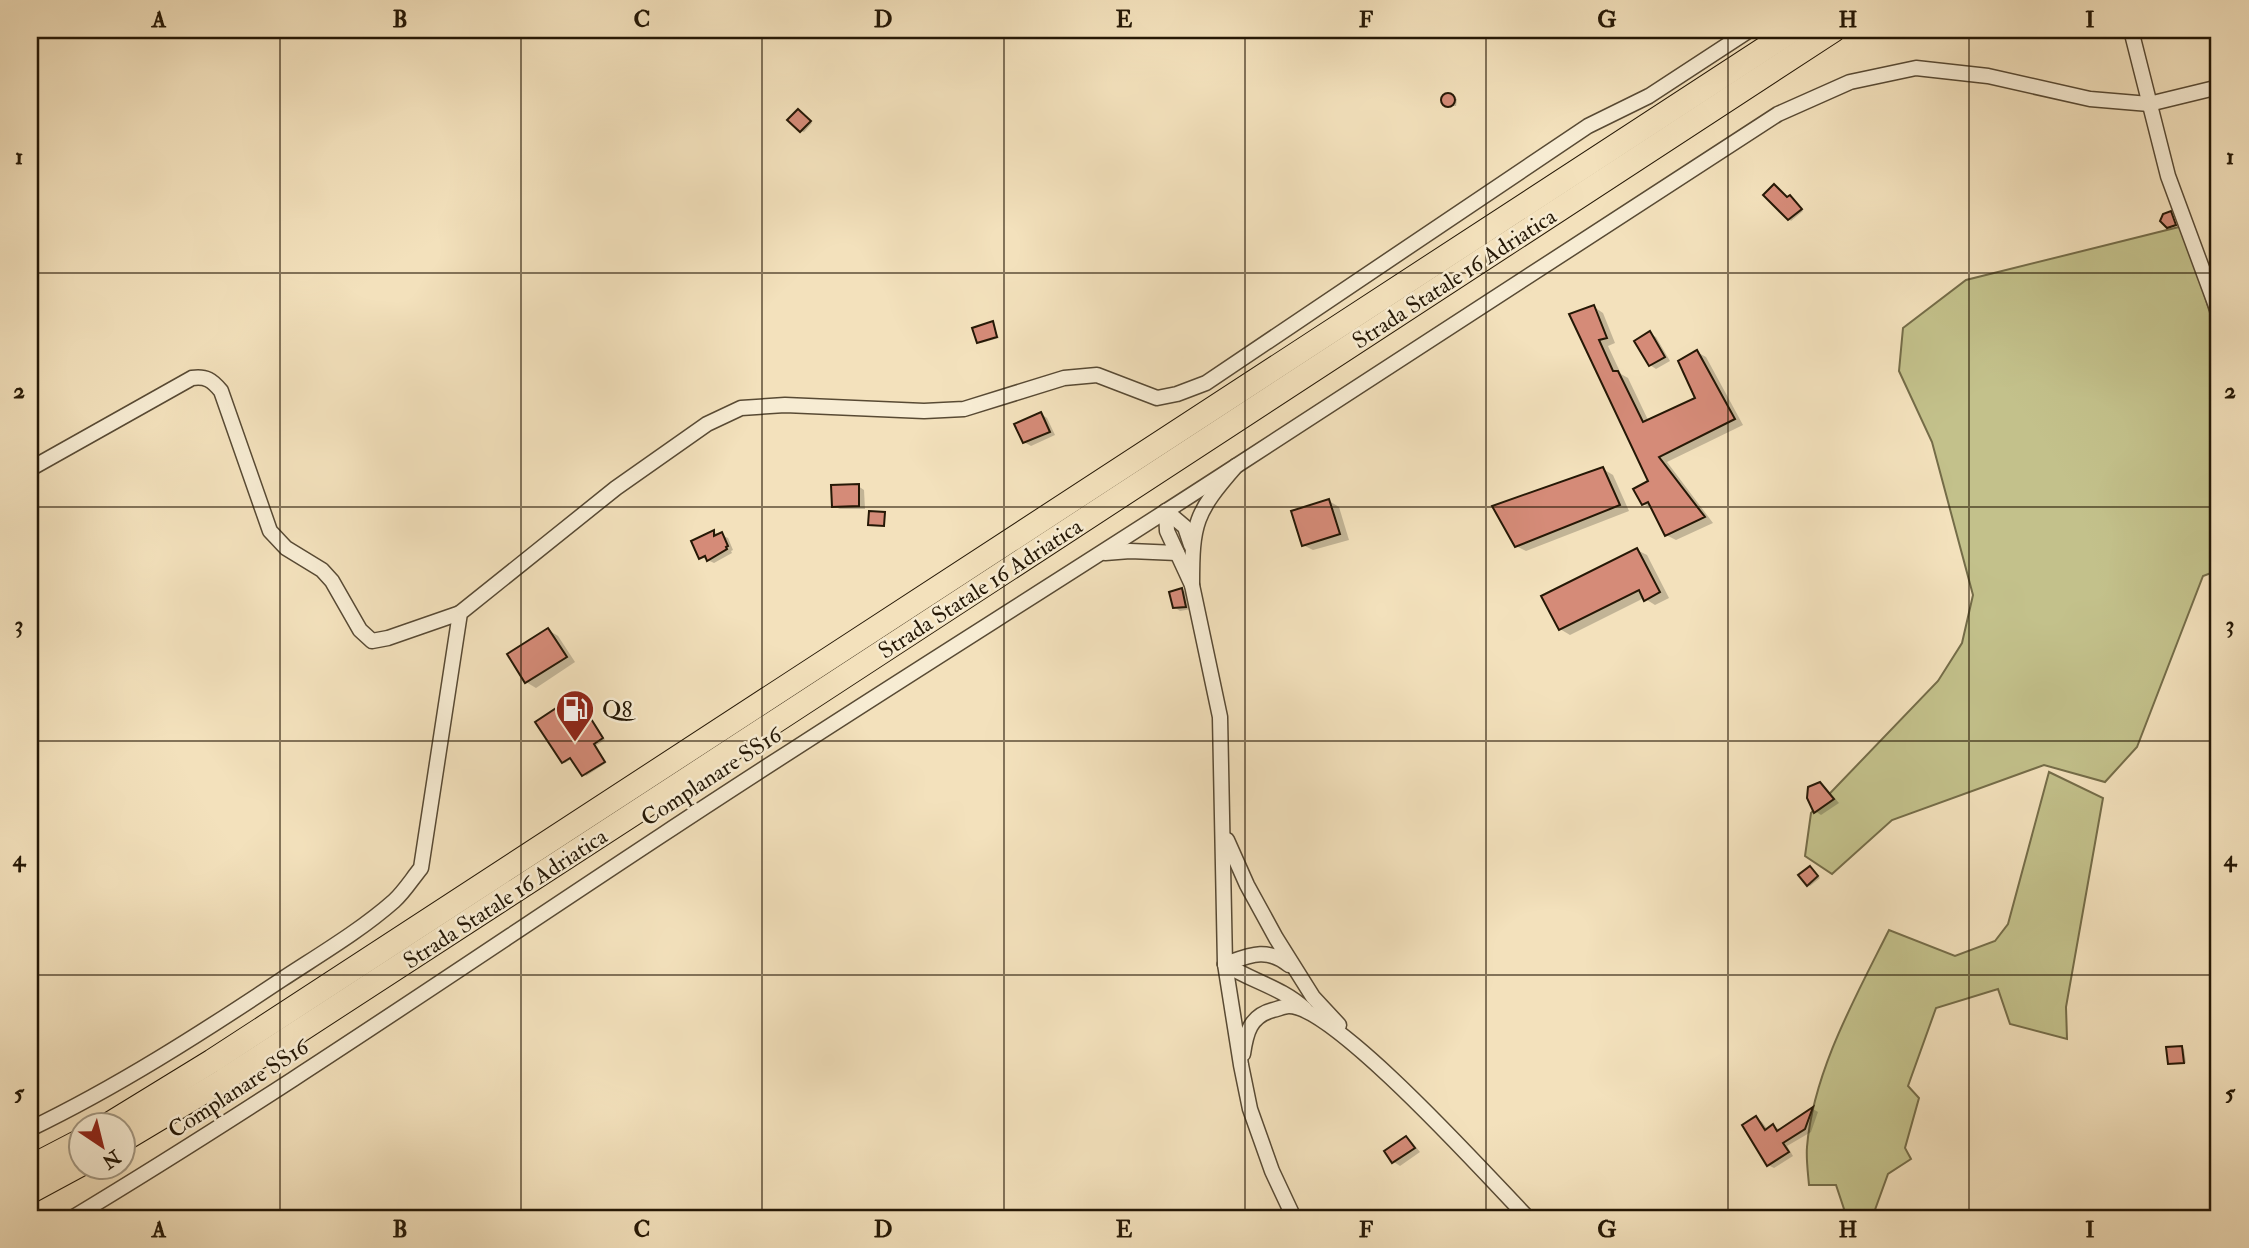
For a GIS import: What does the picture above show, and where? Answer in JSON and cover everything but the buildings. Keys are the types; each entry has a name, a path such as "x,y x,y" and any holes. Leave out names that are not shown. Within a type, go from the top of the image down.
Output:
{"highway":[{"name":"Strada Statale 16 Adriatica","path":"128,1112 212,1062 1793,30"},
{"name":"Strada Statale 16 Adriatica","path":"136,1133 224,1080 482,913 1834,30"},
{"path":"30,1167 66,1148"},
{"path":"30,1192 66,1172"}],"street":[{"path":"30,468 192,378 212,380 221,391 270,531 286,548 323,570 332,580 360,630 372,640 388,638 460,613 616,488 707,424 741,408 785,405 924,411 964,409 1064,378 1097,375 1157,398 1206,383 1588,126 1649,96 1750,30"},
{"path":"2131,30 2168,176 2219,314"},
{"path":"1185,552 1208,497 1236,466 1778,114 1850,82 1916,68 1974,75 2090,99 2149,104 2219,87"},
{"name":"Complanare SS16","path":"72,1218 299,1076 665,833 1236,466"},
{"path":"1167,511 1185,527 1185,552 1220,717 1226,964 1241,1065 1250,1109 1272,1171 1294,1218"},
{"path":"1101,553 1185,552"},
{"path":"30,1129 65,1112 179,1045 358,929 395,900 421,868 460,613"},
{"path":"1224,833 1253,895 1312,997 1368,1057"},
{"path":"1226,964 1256,954 1271,954 1288,964 1303,981"},
{"path":"1226,964 1255,982 1274,987 1290,996 1310,1014"},
{"path":"1241,1065 1250,1025 1262,1013 1289,1006 1310,1014 1333,1027 1368,1057 1430,1116 1528,1218"}],"shaded area":[{"path":"2183,226 2219,342 2219,570 2203,576 2137,747 2105,782 2044,765 1892,820 1832,874 1805,856 1811,813 1938,681 1962,643 1973,595 1932,442 1899,371 1903,328 1966,280"},
{"path":"2049,772 2103,798 2066,1007 2067,1039 2010,1024 1998,989 1936,1008 1908,1086 1919,1098 1905,1148 1911,1159 1888,1174 1872,1218 1834,1218 1844,1209 1836,1185 1809,1185 1807,1147 1818,1091 1850,1008 1889,930 1955,956 1995,941 2008,924"}],"place":[{"name":"Q8","path":"575,743"}]}
